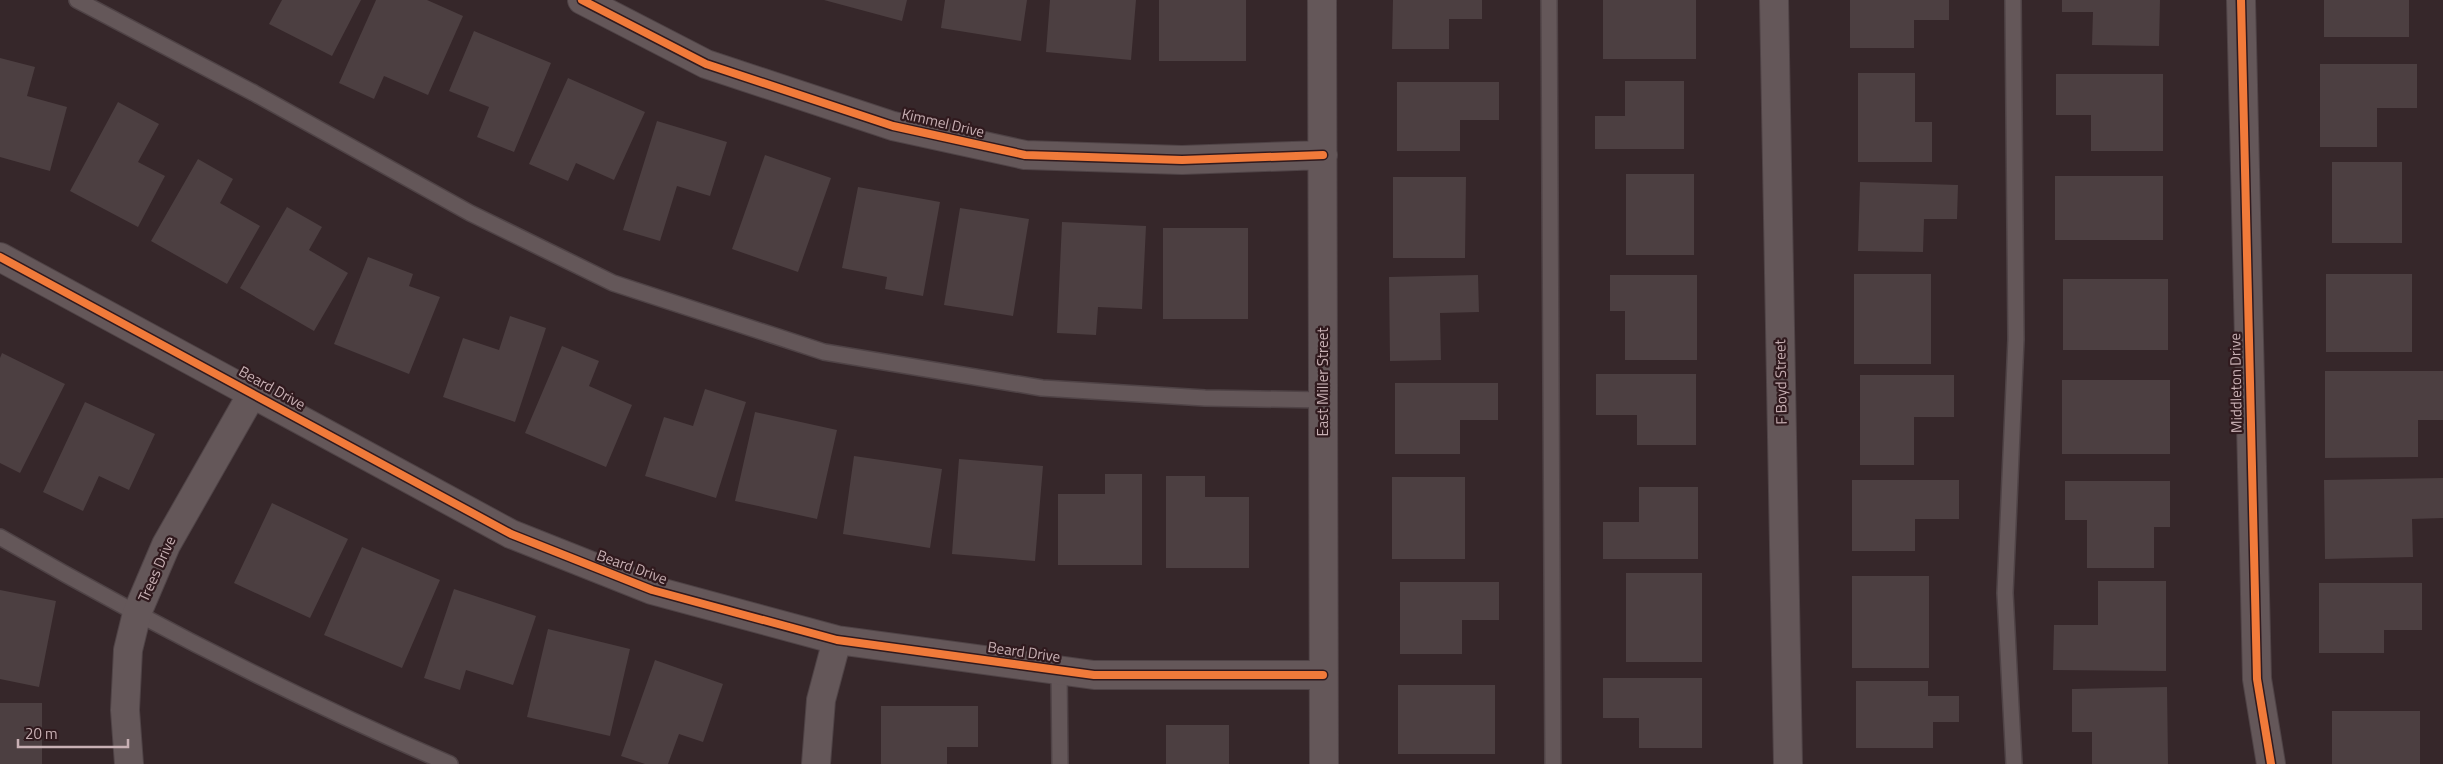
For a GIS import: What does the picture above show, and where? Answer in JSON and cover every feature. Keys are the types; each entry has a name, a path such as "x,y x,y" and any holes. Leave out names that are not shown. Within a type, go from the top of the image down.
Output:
{"street":[{"name":"Kimmel Drive","path":"582,0 706,64 893,126 1025,155 1182,160 1323,155"},
{"name":"East Miller Street","path":"1322,0 1324,764"},
{"name":"F Boyd Street","path":"1774,0 1788,764"},
{"name":"Middleton Drive","path":"2241,0 2256,679 2271,764"},
{"name":"Beard Drive","path":"0,256 511,534 652,590 837,640 1094,675 1323,675"},
{"name":"Trees Drive","path":"129,764 125,710 128,650 137,613 166,545 252,394"},
{"path":"816,764 821,700 837,640"}],"lane":[{"path":"77,0 254,93 470,213 613,283 824,352 1042,388 1205,398 1323,400"},
{"path":"1549,0 1553,764"},
{"path":"2013,0 2016,339 2005,594 2014,764"},
{"path":"0,538 137,613 364,727 450,764"},
{"path":"1059,670 1060,764"}],"building":[{"path":"282,0 361,0 332,56 269,24"},
{"path":"376,0 427,0 463,16 428,95 384,76 374,99 339,83"},
{"path":"824,0 907,0 902,21"},
{"path":"945,0 1027,0 1021,41 941,28"},
{"path":"1050,0 1136,0 1131,60 1046,52"},
{"path":"1159,0 1246,0 1246,61 1159,61"},
{"path":"1393,0 1482,0 1482,19 1449,19 1449,49 1392,49"},
{"path":"1603,0 1696,0 1696,59 1603,59"},
{"path":"1850,0 1949,0 1949,20 1914,20 1914,48 1850,48"},
{"path":"2062,0 2160,0 2159,46 2092,45 2093,12 2062,12"},
{"path":"2324,0 2409,0 2409,37 2324,37"},
{"path":"474,31 551,63 514,152 477,137 489,107 449,91"},
{"path":"0,58 35,67 27,96 67,107 50,171 0,157"},
{"path":"2320,64 2417,64 2417,108 2377,108 2377,147 2320,147"},
{"path":"1858,73 1915,73 1915,122 1932,122 1932,162 1858,162"},
{"path":"2056,74 2163,74 2163,151 2091,151 2091,115 2056,115"},
{"path":"568,78 645,112 614,180 576,163 568,181 529,164"},
{"path":"1625,81 1684,81 1684,149 1595,149 1595,116 1625,116"},
{"path":"1397,82 1499,82 1499,120 1460,120 1460,151 1397,151"},
{"path":"118,102 159,124 138,162 165,176 138,227 70,191"},
{"path":"657,121 727,142 710,196 677,186 660,241 623,230"},
{"path":"765,155 831,178 798,272 732,249"},
{"path":"198,159 233,179 220,203 260,226 227,284 151,241"},
{"path":"2332,162 2402,162 2402,243 2332,243"},
{"path":"1626,174 1694,174 1694,255 1626,255"},
{"path":"2055,176 2163,176 2163,240 2055,240"},
{"path":"1393,177 1466,177 1465,258 1393,258"},
{"path":"1860,182 1958,185 1957,219 1924,219 1923,252 1858,251"},
{"path":"858,187 940,202 923,296 885,289 887,277 842,268"},
{"path":"287,207 322,227 309,250 348,273 314,331 240,288"},
{"path":"960,208 1029,219 1013,316 944,305"},
{"path":"1062,222 1146,226 1142,309 1098,307 1096,335 1057,333"},
{"path":"1163,228 1248,228 1248,319 1163,319"},
{"path":"368,257 413,274 409,286 440,297 409,374 334,344"},
{"path":"1854,274 1931,274 1931,364 1854,364"},
{"path":"2326,274 2412,274 2412,352 2326,352"},
{"path":"1478,275 1479,312 1440,313 1441,360 1390,361 1389,277"},
{"path":"1610,275 1697,275 1697,360 1625,360 1625,311 1610,311"},
{"path":"2063,279 2168,279 2168,350 2063,350"},
{"path":"510,316 546,328 515,422 443,397 463,338 499,350"},
{"path":"562,346 599,361 589,386 632,405 606,467 525,433"},
{"path":"2,353 65,384 20,473 0,463 0,358"},
{"path":"2325,371 2443,371 2443,420 2418,420 2418,457 2325,458"},
{"path":"1596,374 1696,374 1696,445 1637,445 1637,415 1596,415"},
{"path":"1860,375 1954,375 1954,417 1914,417 1914,465 1860,465"},
{"path":"2062,380 2170,380 2170,454 2062,454"},
{"path":"1395,383 1498,383 1498,420 1460,420 1460,454 1395,454"},
{"path":"705,389 746,402 716,498 645,476 664,417 693,426"},
{"path":"85,402 155,434 129,490 99,476 83,511 43,492"},
{"path":"755,412 837,430 817,519 735,501"},
{"path":"854,456 942,469 930,548 843,534"},
{"path":"959,459 1043,466 1035,561 952,554"},
{"path":"1105,474 1142,474 1142,565 1058,565 1058,494 1105,494"},
{"path":"1166,476 1205,476 1205,497 1249,497 1249,568 1166,568"},
{"path":"1392,477 1465,477 1465,559 1392,559"},
{"path":"2443,478 2443,518 2412,519 2413,557 2325,559 2324,480"},
{"path":"1852,480 1959,480 1959,519 1915,519 1915,551 1852,551"},
{"path":"2065,481 2170,481 2170,527 2154,527 2154,568 2087,568 2087,520 2065,520"},
{"path":"1639,487 1698,487 1698,559 1603,559 1603,522 1639,522"},
{"path":"272,503 348,539 310,618 234,583"},
{"path":"362,547 440,580 402,668 324,635"},
{"path":"1626,573 1702,573 1702,662 1626,662"},
{"path":"1852,576 1929,576 1929,668 1852,668"},
{"path":"2098,581 2166,581 2166,671 2053,670 2054,625 2098,625"},
{"path":"1400,582 1499,582 1499,620 1462,620 1462,654 1400,654"},
{"path":"2319,583 2422,583 2422,630 2384,630 2384,653 2319,653"},
{"path":"454,589 536,616 513,685 466,670 460,690 424,678"},
{"path":"0,590 56,601 39,687 0,679"},
{"path":"548,629 630,649 610,736 527,717"},
{"path":"655,660 723,684 703,742 679,734 668,764 645,764 621,756"},
{"path":"1603,678 1702,678 1702,748 1639,748 1639,718 1603,718"},
{"path":"1856,681 1928,681 1928,696 1959,696 1959,722 1933,722 1933,748 1856,748"},
{"path":"1398,685 1495,685 1495,754 1398,754"},
{"path":"2167,687 2168,764 2092,764 2092,732 2072,732 2072,689"},
{"path":"0,703 42,703 42,764 0,764"},
{"path":"881,706 978,706 978,747 947,747 947,764 881,764"},
{"path":"2332,711 2420,711 2420,764 2332,764"},
{"path":"1166,725 1229,725 1229,764 1166,764"}],"cycle path":[{"path":"582,0 706,64 893,126 1025,155 1182,160 1323,155"},
{"path":"2241,0 2257,679 2271,764"},
{"path":"0,257 511,534 652,590 837,640 1094,675 1323,675"}]}
